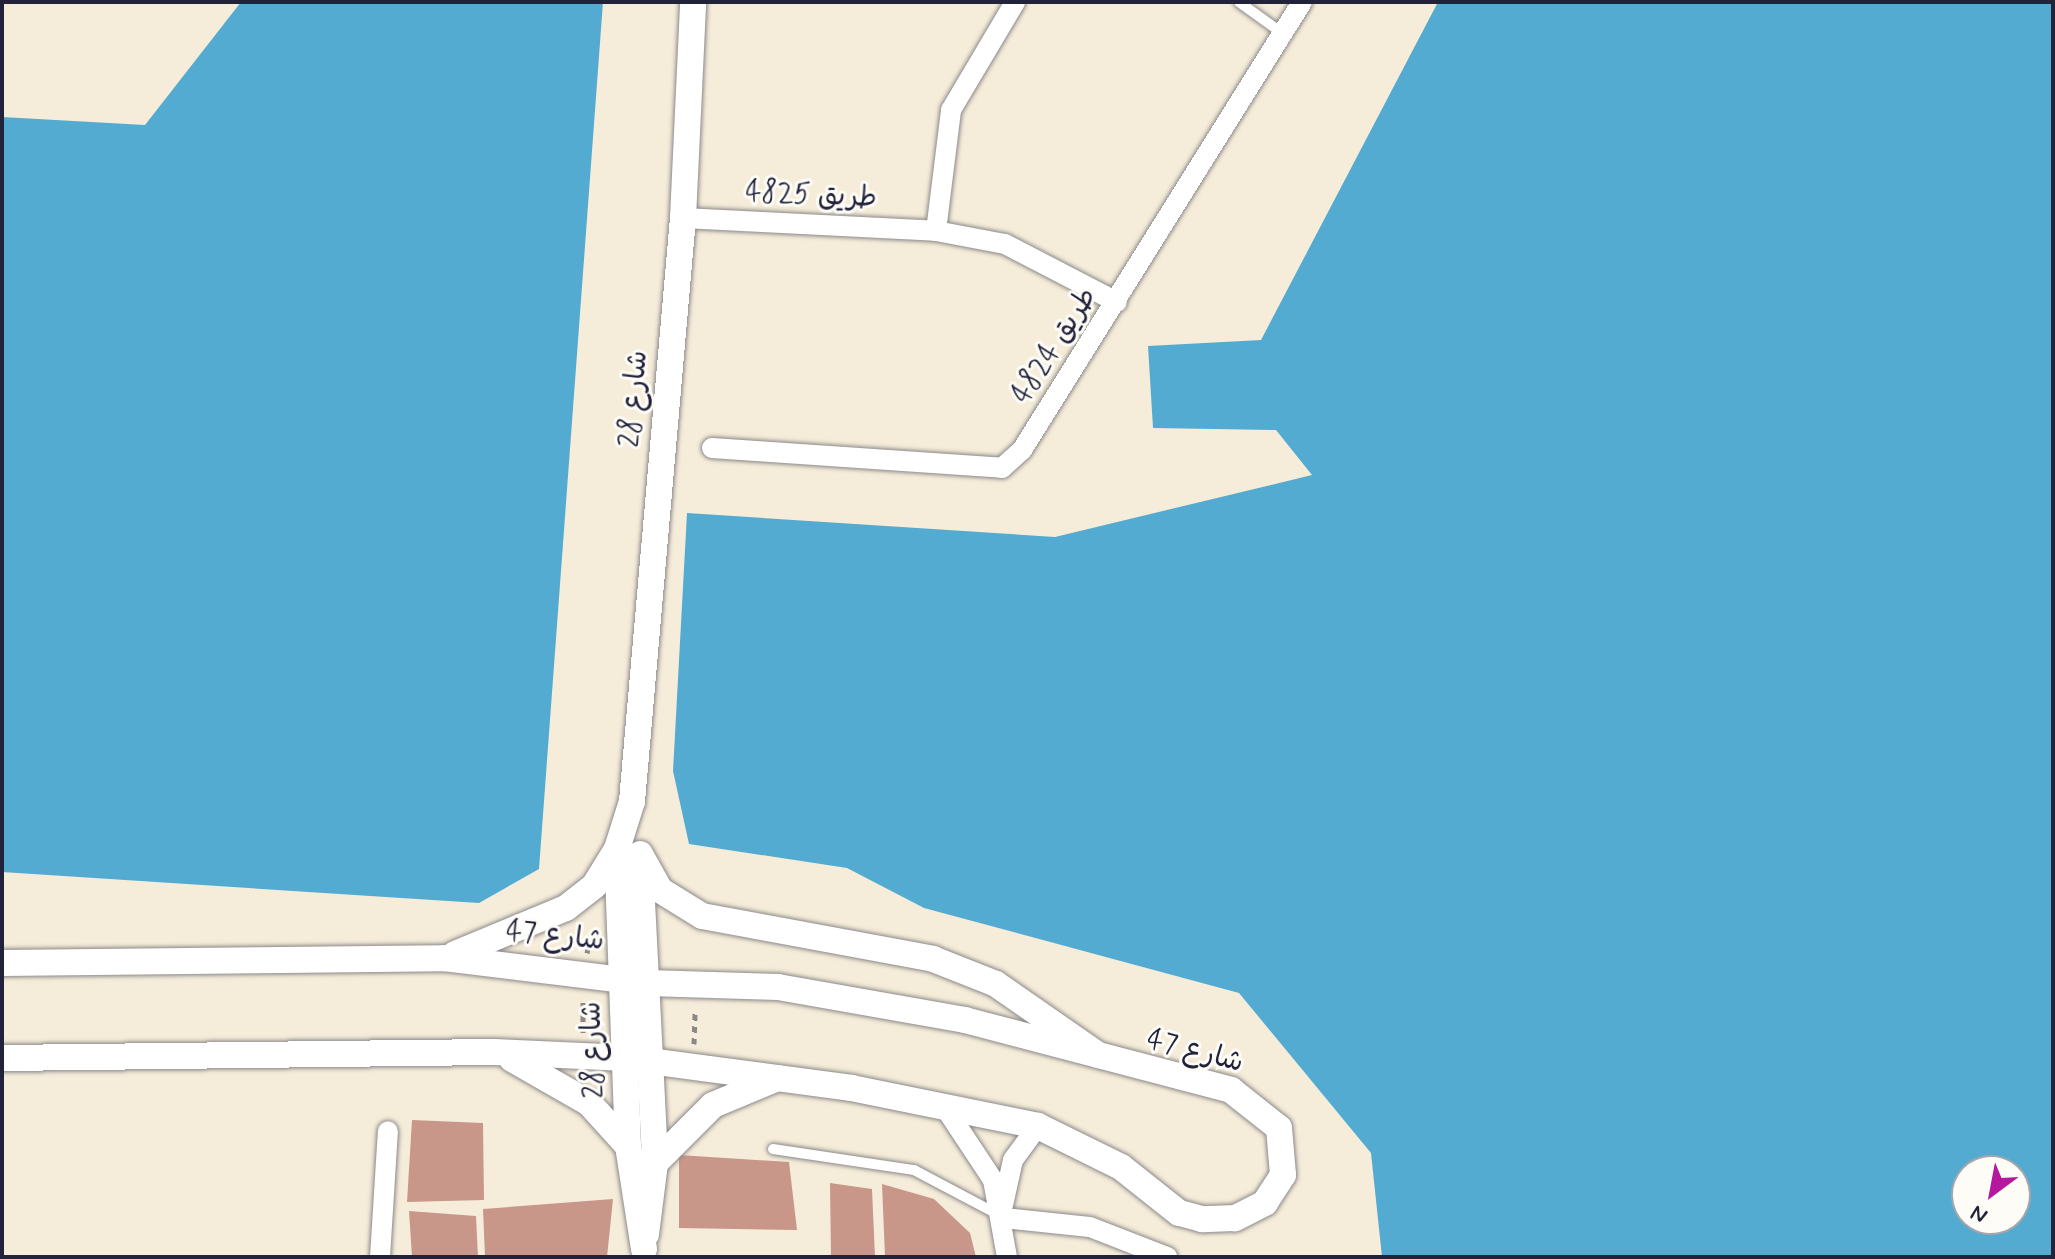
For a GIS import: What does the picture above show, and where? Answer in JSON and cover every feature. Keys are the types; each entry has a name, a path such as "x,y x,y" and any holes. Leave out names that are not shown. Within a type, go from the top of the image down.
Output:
{"street":[{"name":"شارع 28","path":"643,1253 655,1163 653,1061 636,980 629,851 683,218 693,2"},
{"path":"936,231 951,110 1015,2"},
{"name":"طريق 4824","path":"712,448 1002,468 1022,450 1302,2"},
{"name":"طريق 4825","path":"683,218 936,231 1005,244 1117,302"},
{"path":"444,958 566,908 594,886 629,851 660,890 702,916 933,959 1043,1012 1107,1062"},
{"name":"شارع 47","path":"2,963 444,958 583,970 636,980 778,987 965,1020 1107,1062 1231,1090 1259,1107 1283,1141 1283,1175 1265,1203 1235,1218 1179,1213 1121,1167 1038,1126 944,1106 779,1078 626,1058 494,1052 2,1058"},
{"name":"شارع 28","path":"636,980 626,1058 628,1146 643,1253"},
{"path":"494,1052 561,1083 628,1146"},
{"path":"655,1163 713,1105 779,1078"},
{"path":"944,1106 982,1154 1003,1214 1007,1257"},
{"path":"1003,1214 1013,1160 1038,1126"},
{"path":"380,1257 388,1131"},
{"path":"1003,1214 1090,1227 1167,1257"}],"lane":[{"path":"1239,2 1282,33"},
{"path":"773,1149 914,1170 1003,1214"}],"path":[{"path":"582,1058 583,970 594,927"},
{"path":"694,1066 696,983"}],"water":[{"path":"241,2 603,2 539,869 479,903 2,872 2,117 145,125"},
{"path":"1438,2 2053,2 2053,1257 1382,1257 1371,1153 1239,993 924,908 847,868 689,844 673,771 687,513 1055,537 1312,475 1276,430 1153,428 1148,346 1261,340"}],"building":[{"path":"412,1120 483,1123 484,1200 407,1202"},
{"path":"679,1155 789,1162 797,1230 679,1228"},
{"path":"830,1183 872,1189 875,1257 831,1257"},
{"path":"882,1184 934,1199 970,1233 976,1257 885,1257"},
{"path":"613,1199 607,1257 485,1257 483,1209"},
{"path":"409,1211 476,1216 478,1257 412,1257"}]}
